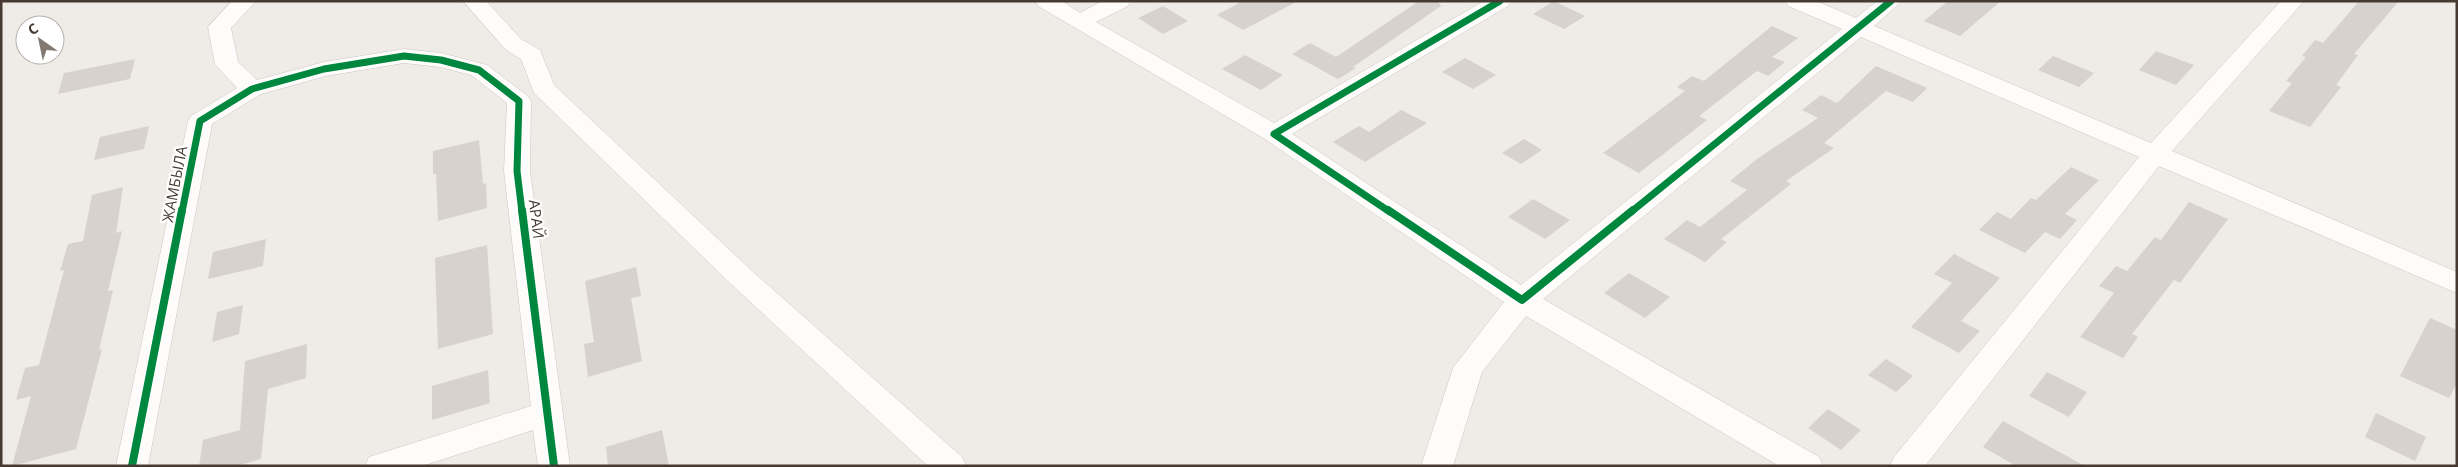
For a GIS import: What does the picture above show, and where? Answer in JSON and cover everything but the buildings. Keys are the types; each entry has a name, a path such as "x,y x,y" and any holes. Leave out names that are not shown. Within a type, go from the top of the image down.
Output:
{"street":[{"path":"246,1 220,27 227,64 252,89"},
{"path":"474,1 513,44 532,54 543,88 740,277 950,466"},
{"path":"1046,1 1079,22 1274,134 1522,300 1807,466"},
{"path":"1079,22 1120,1"},
{"path":"1274,134 1500,1"},
{"path":"1796,1 2457,282"},
{"path":"1437,466 1468,368 1522,300 1891,1"},
{"path":"1906,466 2155,154 2293,1"},
{"name":"ЖАМБЫЛА","path":"132,466 200,121 252,89 324,69 404,56"},
{"name":"АРАЙ","path":"404,56 441,60 479,70 519,102 517,170 554,466"},
{"path":"381,466 548,413"}],"cycle path":[{"path":"1500,1 1274,134 1522,300 1891,1"},
{"path":"132,466 200,121 252,89 324,69 404,56 441,60 479,70 519,101 517,171 554,466"}]}
